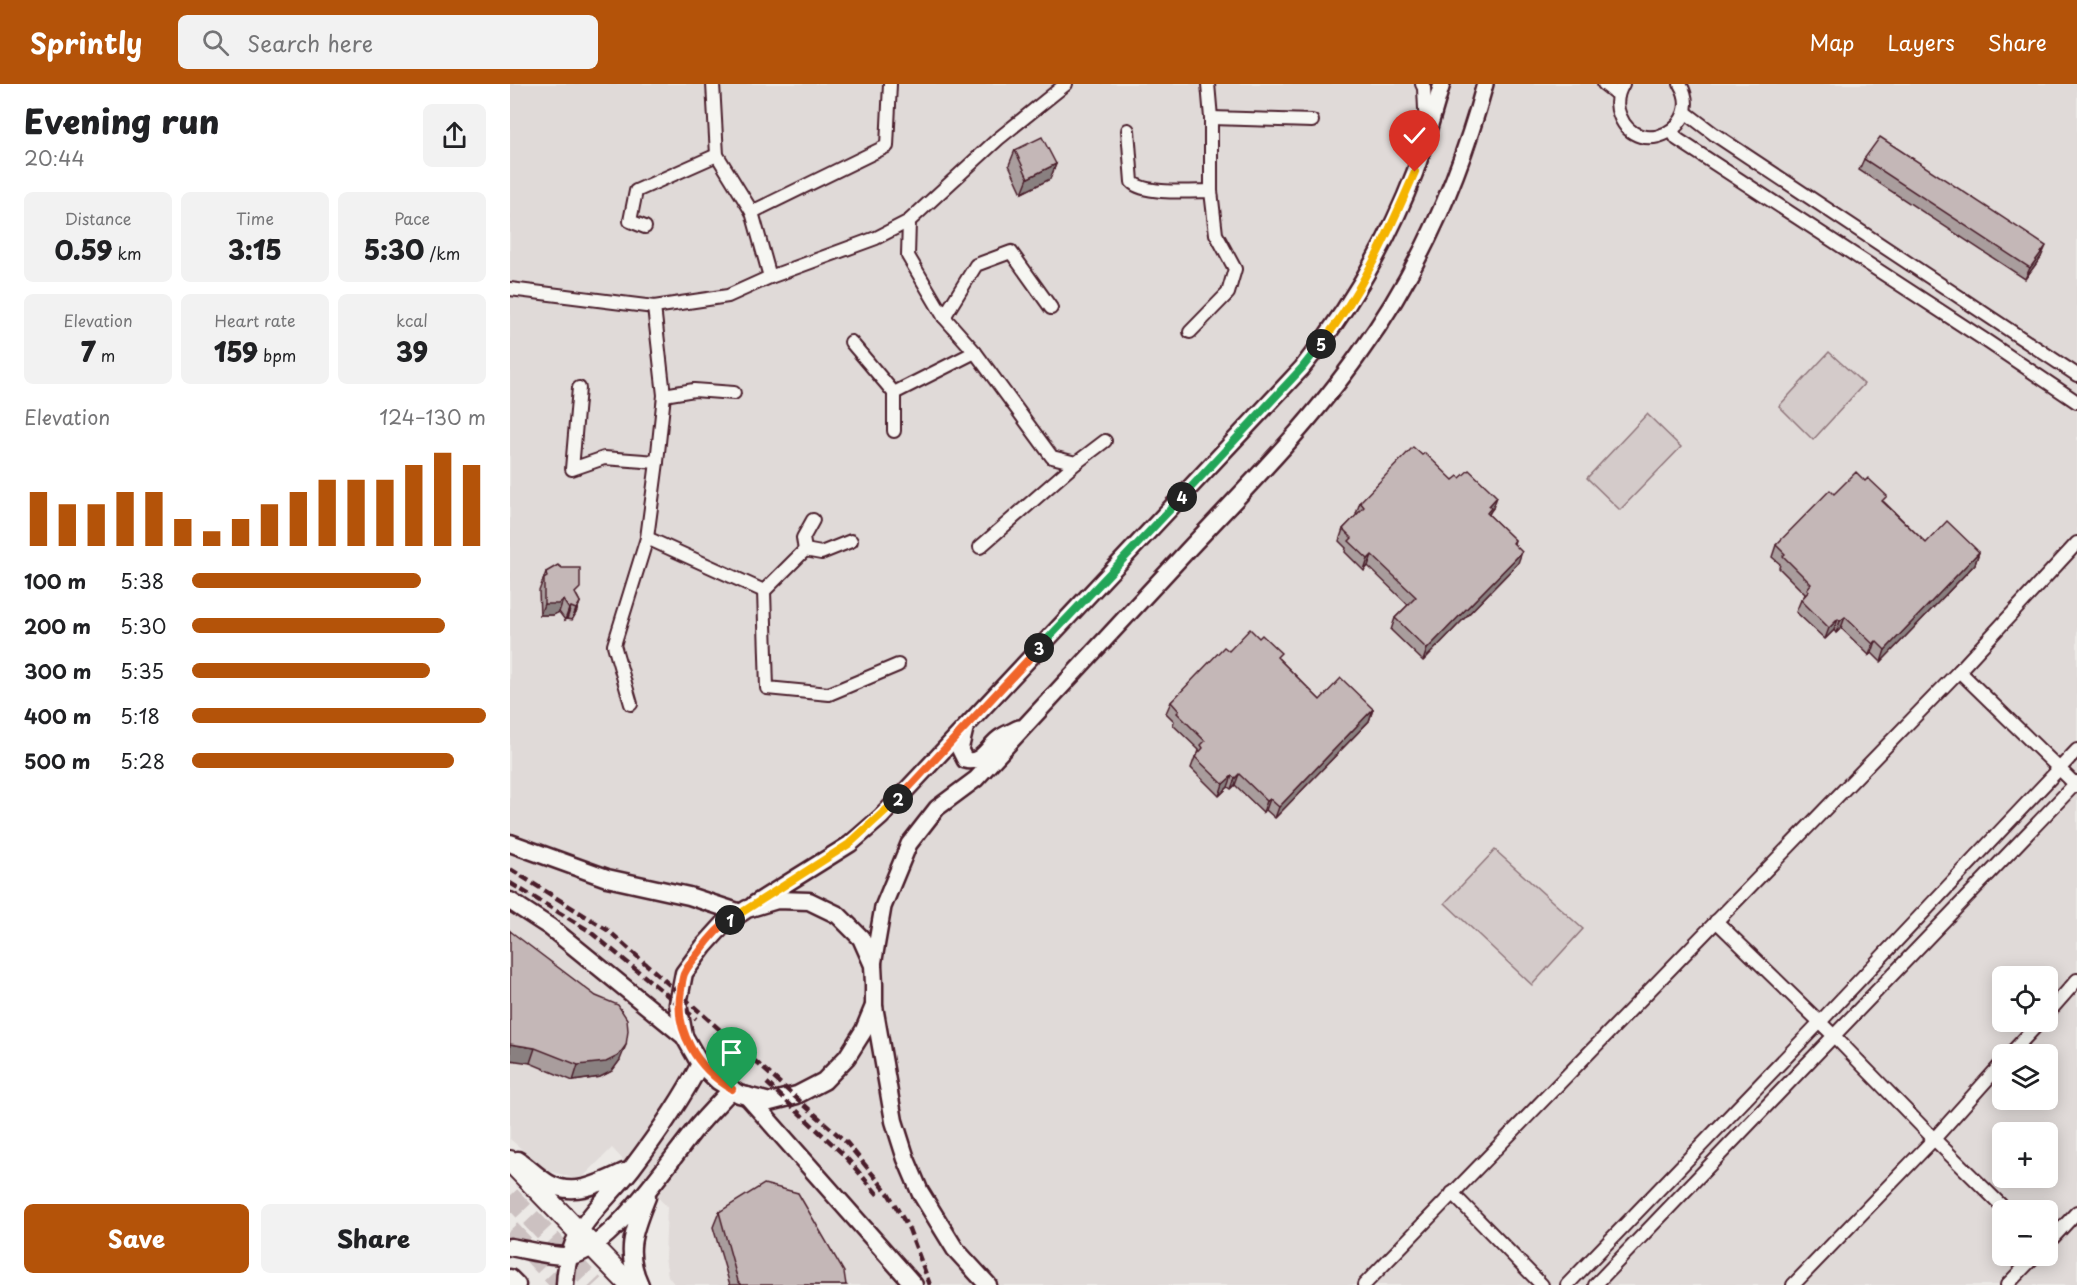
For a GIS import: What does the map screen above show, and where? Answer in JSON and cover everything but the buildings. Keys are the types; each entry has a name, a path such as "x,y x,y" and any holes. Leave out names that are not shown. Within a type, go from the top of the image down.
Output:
{"main road":[{"path":"510,843 607,878 744,911"},
{"path":"874,1006 864,1030 847,1057 824,1081 797,1095 770,1102 739,1093 718,1081 700,1064 684,1036 678,1004 684,974 704,946 724,924 744,911 777,900 808,902 837,915 861,938 873,965 874,1006 894,1121 906,1159 920,1192 955,1249 988,1285"},
{"path":"510,901 550,927 684,1036"},
{"path":"566,1285 569,1256 584,1221 630,1169 681,1100 700,1064"},
{"path":"640,1285 634,1273 630,1250 635,1226 651,1189 660,1172 686,1141 739,1093"},
{"path":"739,1093 914,1285"},
{"path":"510,1153 549,1184 567,1190 593,1186 630,1169"},
{"path":"510,1161 630,1285"},
{"path":"510,1247 569,1256 593,1247 651,1189"},
{"path":"510,1278 517,1285"}],"street":[{"path":"713,84 717,155 752,212 770,277"},
{"path":"752,212 887,146 890,84"},
{"path":"510,289 654,307 728,296 770,277 876,238 909,221 998,140 1066,84"},
{"path":"1190,332 1228,293 1235,269 1216,234 1211,191 1211,118 1208,84"},
{"path":"1422,84 1426,138"},
{"path":"744,911 829,858 861,835 903,794 1302,368 1326,338 1384,243 1415,172 1442,84"},
{"path":"873,965 884,907 909,844 937,808 976,779 1292,437 1359,354 1406,281 1437,221 1457,172 1485,84"},
{"path":"1604,84 1621,89 1619,113 1624,124 1632,131 1650,138 1672,131 1681,121 1685,112 1684,93 1680,84"},
{"path":"1685,112 1714,134 2077,375"},
{"path":"1211,118 1312,121"},
{"path":"1128,130 1132,182 1135,185 1149,189 1211,191"},
{"path":"1672,131 1677,139 2077,402"},
{"path":"645,227 630,221 636,191 717,155"},
{"path":"909,221 908,256 944,316 975,352 1052,457 1076,463"},
{"path":"944,316 976,265 1011,252 1051,308"},
{"path":"631,704 614,645 646,538 657,462 664,395 654,307"},
{"path":"851,342 894,393 894,431"},
{"path":"894,393 975,352"},
{"path":"579,388 572,469 604,459 657,462"},
{"path":"664,395 694,390 734,393"},
{"path":"980,547 1076,463 1105,441"},
{"path":"805,550 803,538 813,520"},
{"path":"646,538 764,591"},
{"path":"805,550 821,553 851,541"},
{"path":"1364,1285 1959,671 2077,543"},
{"path":"805,550 764,591 766,688 829,694 898,665"},
{"path":"1595,1285 2076,784 1959,671"},
{"path":"966,726 960,750 965,760 970,761 979,758 999,738 1027,724"},
{"path":"1567,1285 2077,750"},
{"path":"1716,921 1820,1022 1996,1200"},
{"path":"2058,1002 2077,980"},
{"path":"2019,1044 2031,1032"},
{"path":"1793,1285 1934,1140 1992,1074"},
{"path":"1452,1193 1542,1285"},
{"path":"2058,1232 2077,1212"},
{"path":"2007,1285 2026,1266"}],"shaded area":[{"path":"510,84 2077,84 2077,1285 675,1285 668,1276 665,1257 667,1207 612,1148 580,1180 546,1170 510,1139"},
{"path":"1829,352 1864,384 1813,440 1779,406"},
{"path":"1647,414 1681,447 1620,510 1587,478"},
{"path":"1495,850 1583,929 1532,985 1445,903"}],"tunnel":[{"path":"510,1196 594,1285"},
{"path":"510,1230 562,1285"}],"railway":[{"path":"510,869 609,931 847,1143 888,1193 909,1229 930,1285"},
{"path":"510,883 588,930 696,1019"},
{"path":"767,1083 844,1155 879,1196"}],"route":[{"path":"732,1089 718,1081 700,1064 684,1036 678,1004 684,974 704,946 724,924 829,858 861,835 880,817 1302,368 1326,338 1356,292 1384,243 1415,172"}]}
